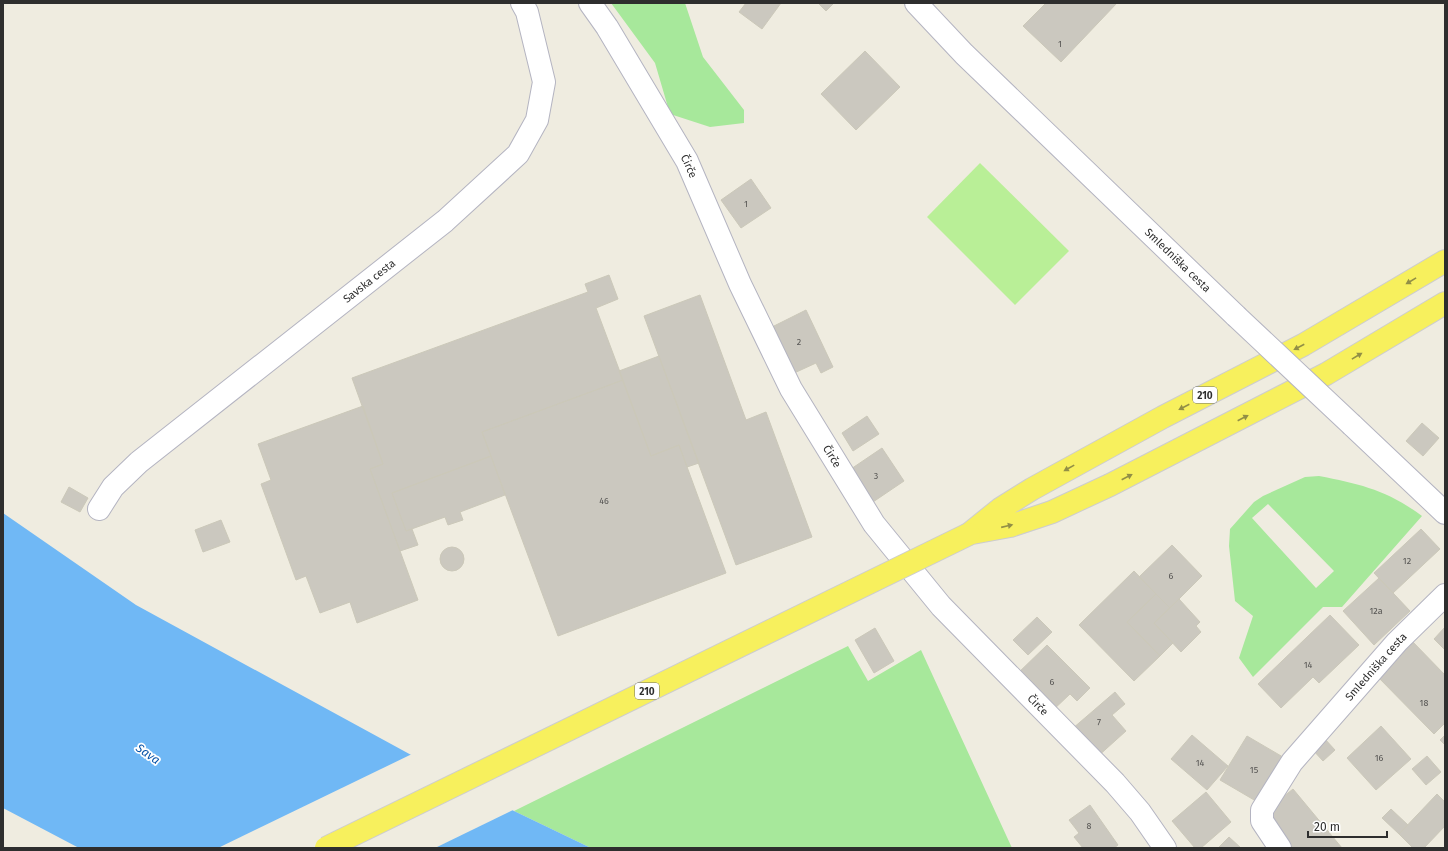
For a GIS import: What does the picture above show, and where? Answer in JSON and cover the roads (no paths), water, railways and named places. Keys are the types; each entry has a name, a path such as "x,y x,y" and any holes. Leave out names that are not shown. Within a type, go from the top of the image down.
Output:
{"main road":[{"name":"210","path":"326,848 969,534 1000,509 1032,489 1163,418 1303,345 1445,261"},
{"name":"210","path":"969,534 1010,526 1052,512 1110,486 1326,374 1445,303"}],"street":[{"name":"Savska cesta","path":"99,509 113,487 139,462 445,221 518,154 537,120 544,82 527,12 522,3"},
{"name":"Čirče","path":"590,3 607,27 687,161 740,284 791,389 874,524 941,606 1115,783 1140,812 1165,848"},
{"name":"Smledniška cesta","path":"916,3 964,54 1236,316 1445,513"},
{"name":"Smledniška cesta","path":"1280,848 1262,821 1262,810 1292,762 1397,642 1445,595"}],"water":[{"name":"Sava","path":"3,513 136,605 514,811 591,848 79,848 3,808"}]}
